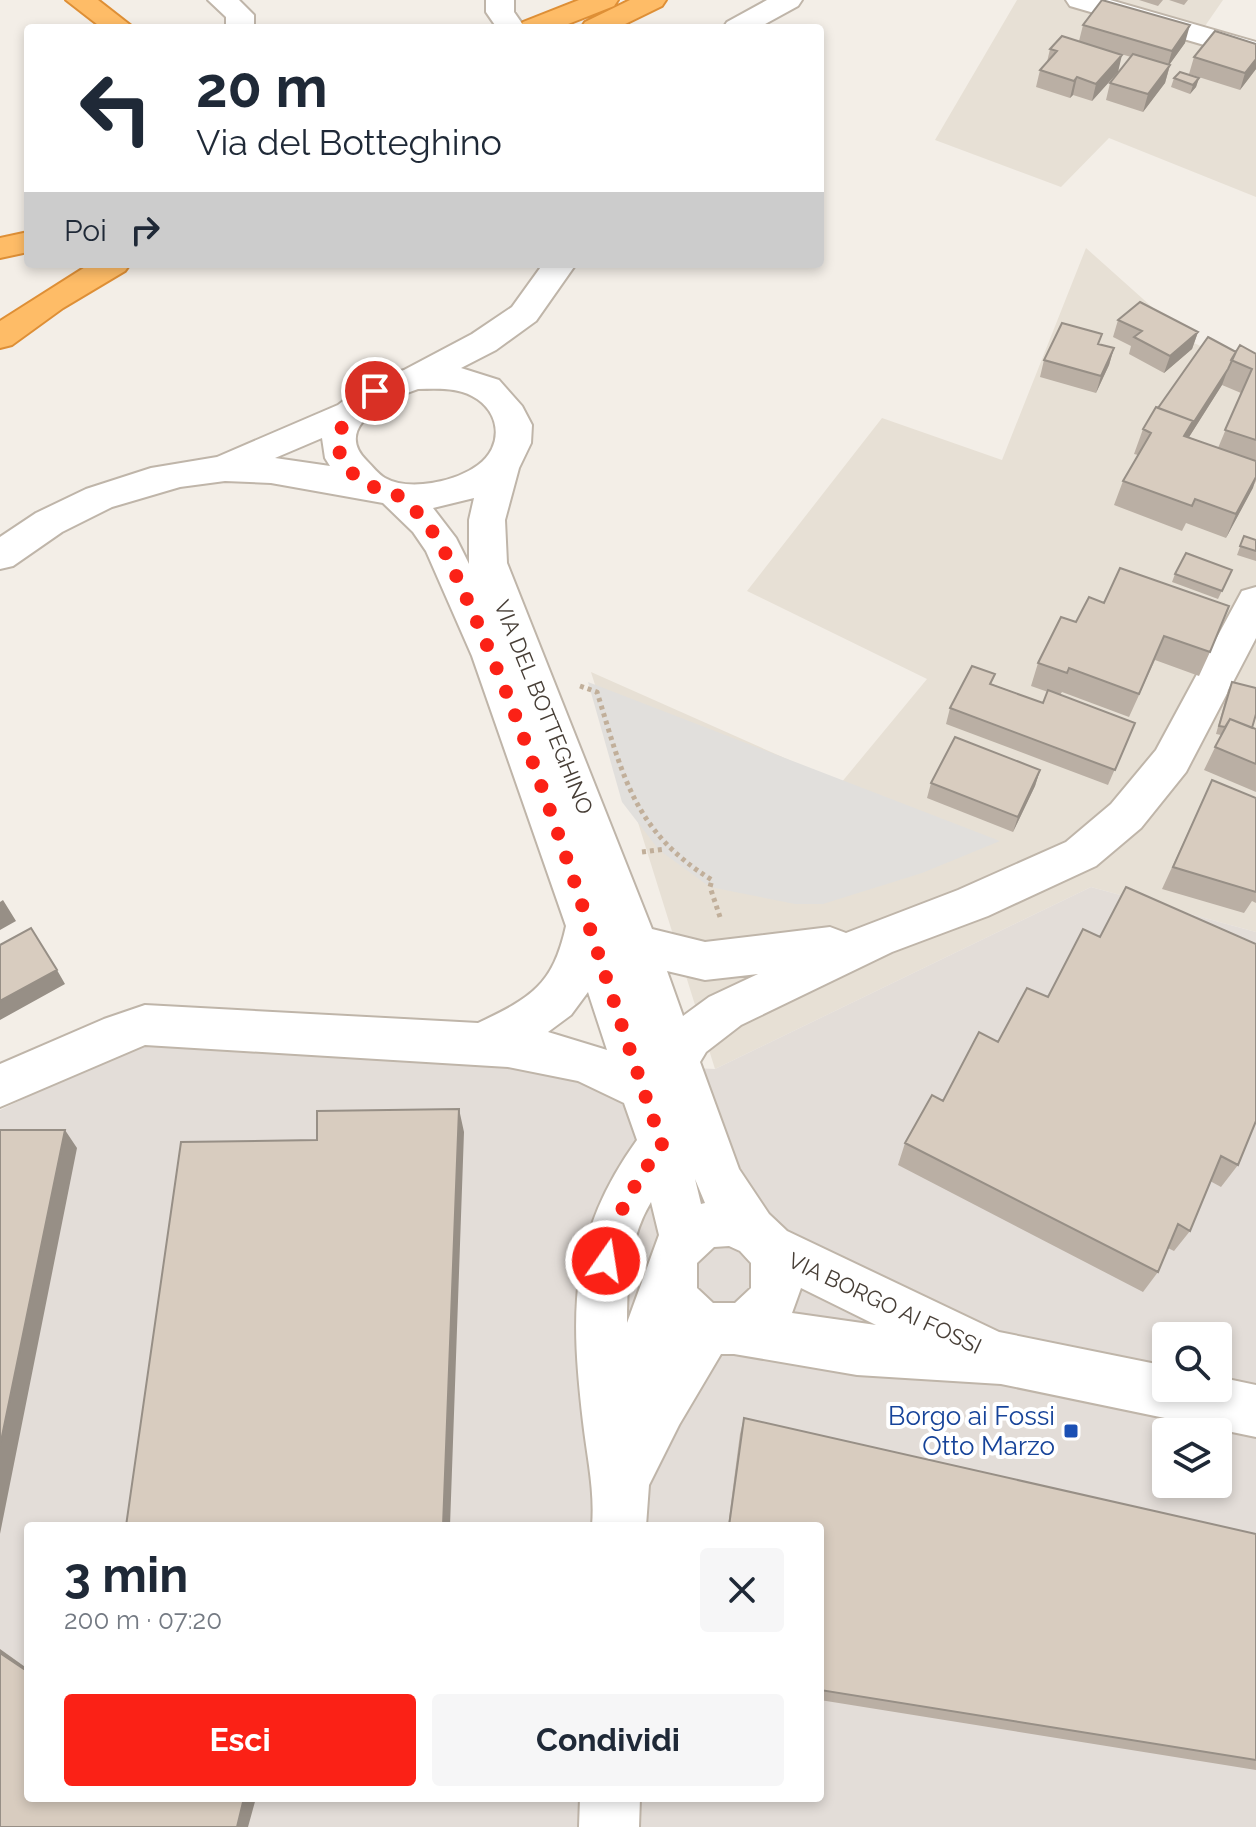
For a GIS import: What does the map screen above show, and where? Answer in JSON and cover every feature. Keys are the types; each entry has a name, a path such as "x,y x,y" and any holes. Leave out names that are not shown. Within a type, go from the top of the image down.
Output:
{"highway":[{"path":"80,0 114,24"},
{"path":"514,18 599,10 652,0"},
{"path":"566,24 599,10"},
{"path":"0,236 24,230"},
{"path":"0,248 24,243"},
{"path":"0,337 51,301 107,268"}],"street":[{"path":"222,0 240,15 240,24"},
{"path":"744,24 788,0"},
{"path":"1080,0 1256,51"},
{"path":"214,470 347,414 375,391 414,378 484,342 524,314 557,268"},
{"name":"VIA DEL BOTTEGHINO","path":"524,314 509,360 508,409 515,438 501,466 487,520 485,543 488,563 636,944 721,1184 761,1240"},
{"path":"414,378 443,377 470,382 492,394 508,409"},
{"name":"VIA DEL BOTTEGHINO","path":"347,414 340,429 340,453 350,471 383,490 426,523 443,547 492,656 589,923 662,1144 677,1259"},
{"path":"0,556 44,524 95,497 140,483 214,470 275,472 432,496 454,492 485,479 501,466"},
{"path":"676,1059 690,1038 725,1011 876,939 973,903 1081,854 1126,816 1171,761 1256,601"},
{"path":"481,1043 527,1022 566,991 582,960 589,923"},
{"path":"636,944 705,961 876,939"},
{"path":"0,1086 145,1025 481,1043 583,1060 614,1071 643,1089"},
{"path":"619,1509 603,1380 606,1261 622,1206 662,1144"},
{"path":"729,1225 761,1240 778,1267 773,1301 756,1320 722,1328 660,1406 619,1509 629,1395 642,1349 677,1259 709,1226 729,1225"},
{"name":"VIA BORGO AI FOSSI","path":"761,1240 1001,1358"},
{"path":"677,1259 683,1309 722,1328"},
{"name":"VIA BORGO AI FOSSI","path":"722,1328 857,1349 1001,1358 1256,1411"},
{"path":"609,1827 610,1802"}],"path":[{"path":"577,685 597,692 640,813 665,849 712,880 710,887 725,931"}],"shaded area":[{"path":"1017,0 1223,0 1205,26 1256,43 1256,197 1109,138 1061,187 935,140"},
{"path":"1086,248 1190,341 1256,373 1256,932 1091,887 715,1069 591,672 841,783 927,679 747,591 882,418 1002,460"},
{"path":"588,682 1000,841 922,873 823,904 795,904 710,887 659,850 622,802"},
{"path":"1091,887 1256,932 1256,1827 0,1827 0,1110 140,1043 715,1069"}],"building":[{"path":"1102,0 1190,25 1172,51 1083,25"},
{"path":"1215,31 1256,44 1256,59 1245,73 1194,57"},
{"path":"1062,36 1122,55 1096,84 1077,77 1074,81 1040,70 1057,51 1050,49"},
{"path":"1133,54 1170,65 1148,94 1110,83"},
{"path":"1180,72 1199,78 1193,85 1174,78"},
{"path":"1140,302 1198,332 1170,356 1134,337 1142,331 1118,320"},
{"path":"1062,323 1102,334 1098,344 1114,348 1101,376 1044,360"},
{"path":"1208,337 1236,352 1190,428 1193,421 1158,408"},
{"path":"1240,345 1256,354 1256,440 1225,430 1252,369 1231,360"},
{"path":"1156,407 1193,421 1184,436 1256,461 1256,477 1236,514 1195,499 1192,506 1123,481 1151,433 1143,429"},
{"path":"1244,536 1256,540 1256,551 1240,546"},
{"path":"1186,553 1232,570 1222,591 1175,574"},
{"path":"1120,568 1229,606 1210,652 1164,636 1139,694 1069,668 1067,673 1038,663 1061,617 1076,622 1089,597 1104,603"},
{"path":"972,666 995,674 990,684 1043,703 1048,690 1135,723 1115,770 950,708"},
{"path":"1232,682 1256,688 1256,714 1252,728 1230,719 1225,727 1219,726"},
{"path":"1230,719 1256,729 1256,764 1215,747"},
{"path":"955,737 1040,770 1018,817 931,783"},
{"path":"1212,780 1256,798 1256,892 1173,867"},
{"path":"1126,887 1256,944 1256,1121 1238,1165 1221,1156 1190,1231 1178,1224 1158,1272 905,1143 932,1095 943,1101 979,1032 998,1042 1027,988 1048,997 1083,929 1100,937"},
{"path":"31,928 57,970 0,1001 0,945"},
{"path":"459,1109 443,1522 127,1522 181,1142 317,1140 317,1111"},
{"path":"0,1130 65,1130 0,1446"},
{"path":"744,1418 1256,1534 1256,1760 824,1691 824,1522 730,1522"},
{"path":"0,1653 24,1669 24,1802 243,1802 237,1827 0,1827"}],"place":[{"name":"Borgo ai Fossi Otto Marzo","path":"1071,1431"}],"route":[{"path":"375,391 354,405 342,422 338,436 340,453 350,471 370,485 396,494 426,523 443,547 464,592 492,656 589,923 662,1144 622,1206 609,1241 606,1261"}]}
